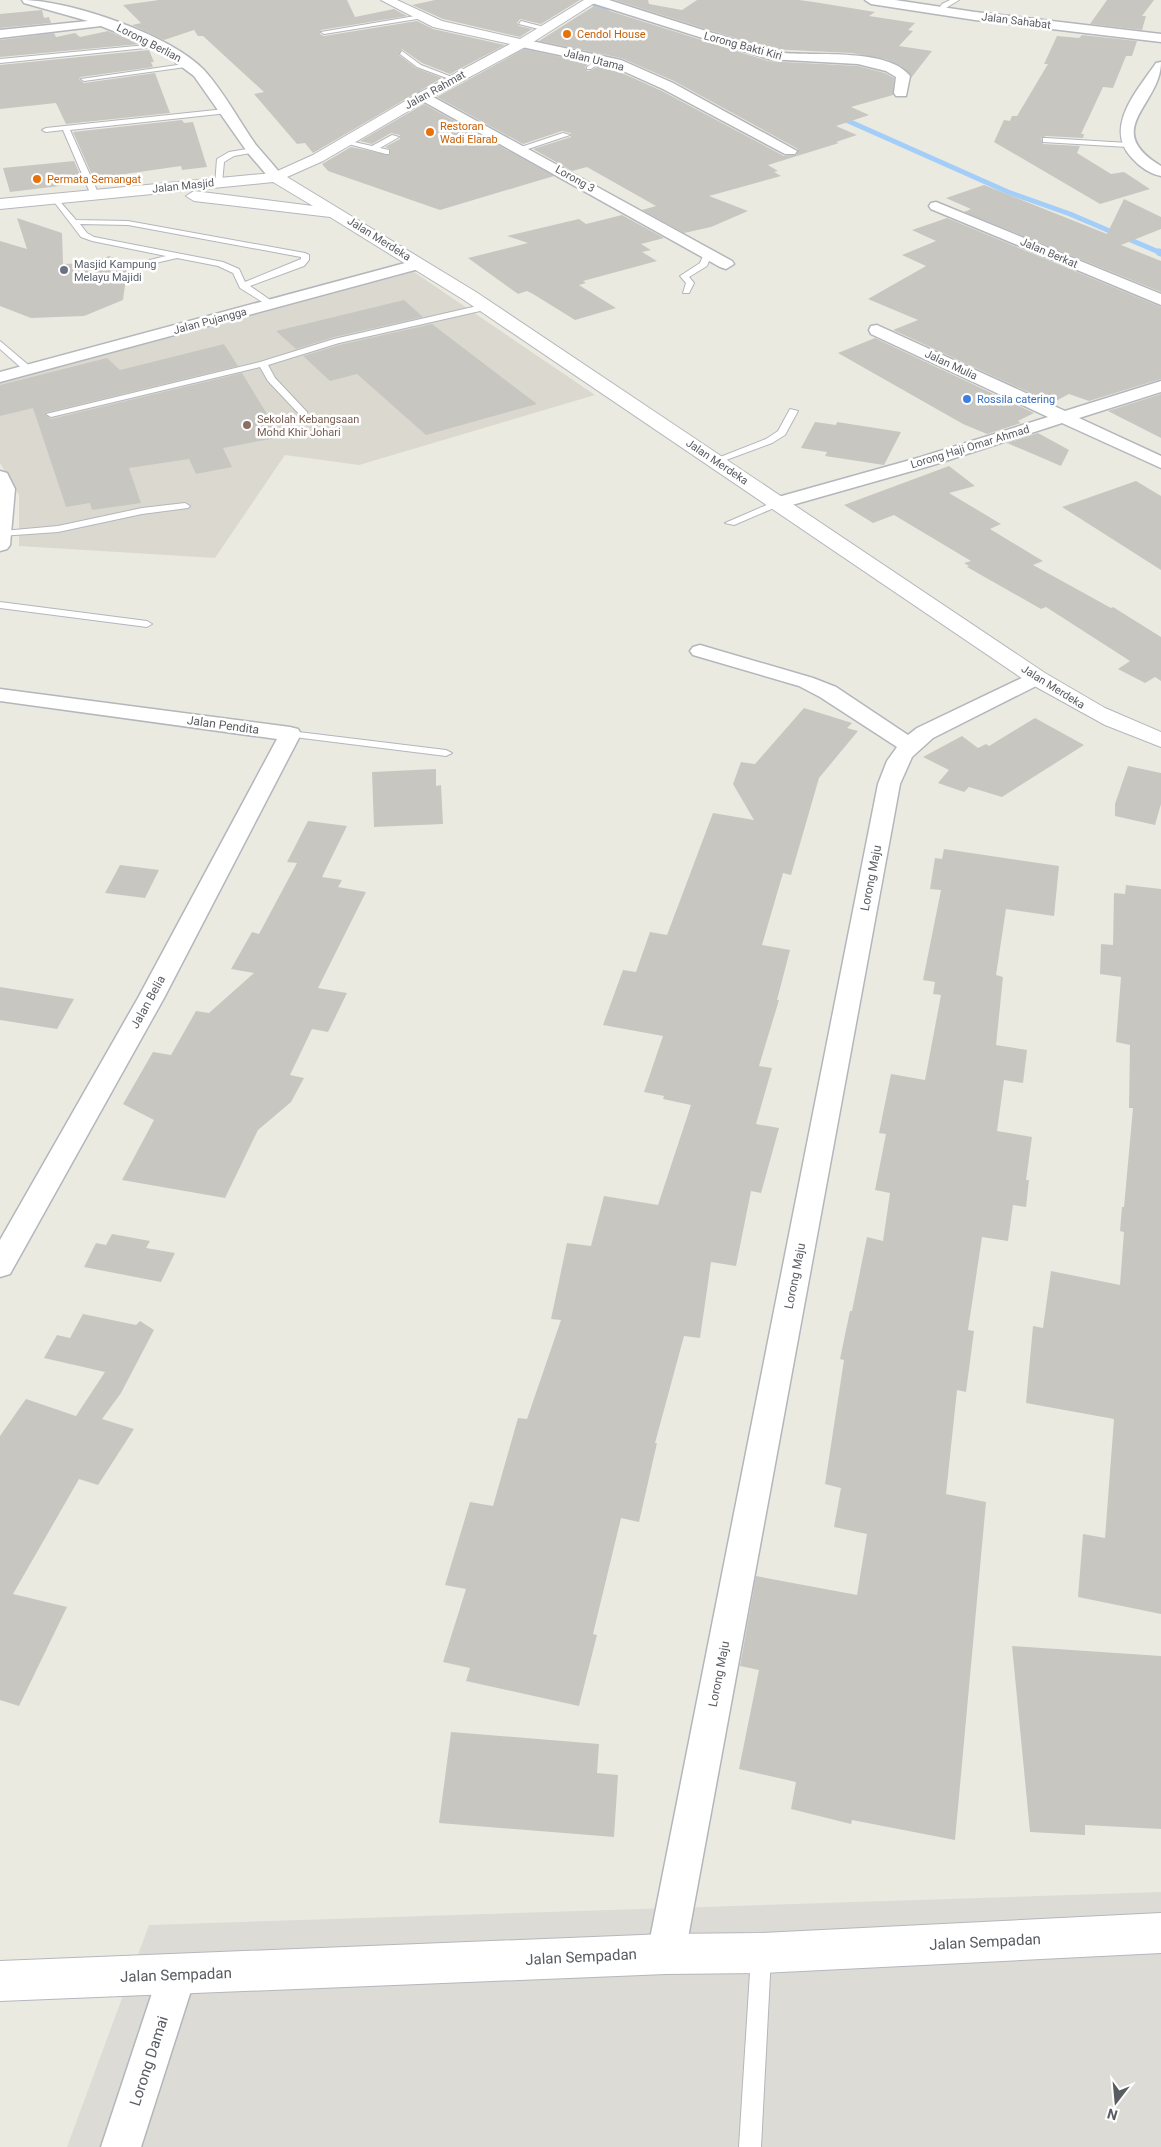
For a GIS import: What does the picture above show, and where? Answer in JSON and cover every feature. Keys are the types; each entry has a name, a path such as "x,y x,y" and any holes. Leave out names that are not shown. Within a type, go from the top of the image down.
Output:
{"street":[{"name":"Lorong Berlian","path":"28,0 109,23 156,45 191,65 199,73 252,150 276,177"},
{"name":"Jalan Utama","path":"387,0 421,17 460,31 616,63 668,86 790,151"},
{"name":"Jalan Rahmat","path":"276,177 298,168 595,0"},
{"name":"Lorong Bakti Kiri","path":"595,0 769,55 797,59 875,62 895,69 903,76 901,93"},
{"name":"Jalan Sahabat","path":"871,0 1161,38"},
{"path":"0,34 109,23"},
{"path":"1161,66 1140,99 1126,127 1125,136 1128,145 1144,164 1161,172"},
{"name":"Lorong 3","path":"424,96 726,264"},
{"name":"Jalan Masjid","path":"0,204 276,177"},
{"name":"Jalan Merdeka","path":"276,177 486,306 1037,678 1081,705 1123,726 1161,740"},
{"path":"146,190 339,214"},
{"name":"Jalan Berkat","path":"936,206 1161,300"},
{"name":"Jalan Pujangga","path":"0,377 420,264"},
{"name":"Jalan Mulia","path":"876,330 1161,464"},
{"name":"Lorong Haji Omar Ahmad","path":"778,503 927,461 1161,386"},
{"path":"0,477 6,489 1,539"},
{"path":"700,651 806,682 851,707 908,745"},
{"name":"Lorong Maju","path":"666,1954 889,784 897,761 908,745 926,733 1037,678"},
{"name":"Jalan Pendita","path":"0,695 290,734"},
{"name":"Jalan Belia","path":"0,1266 151,998 290,734"},
{"name":"Jalan Sempadan","path":"0,1980 177,1975 666,1954 761,1953 1161,1933"},
{"name":"Lorong Damai","path":"121,2147 177,1975"}],"lane":[{"path":"939,10 944,5 956,0"},
{"path":"324,32 421,17"},
{"path":"521,23 546,29"},
{"path":"0,60 156,45"},
{"path":"402,53 419,66 454,79"},
{"path":"589,68 601,59"},
{"path":"84,80 191,65"},
{"path":"46,130 225,111"},
{"path":"66,128 94,195"},
{"path":"519,149 566,136"},
{"path":"373,149 395,137"},
{"path":"1046,140 1128,145"},
{"path":"344,142 386,152"},
{"path":"218,183 220,161 232,154 252,150"},
{"path":"56,199 84,235 92,239 179,254 220,264 236,271 244,286 272,304"},
{"path":"74,222 128,223 305,255 305,260 301,264 244,286"},
{"path":"686,291 690,283 684,276 704,264 708,253"},
{"path":"137,266 179,254"},
{"path":"51,414 263,364 337,340 486,306"},
{"path":"0,344 29,370"},
{"path":"263,364 271,379 304,414"},
{"path":"715,461 769,441 782,432 793,411"},
{"path":"730,523 778,503"},
{"path":"1,539 142,511 185,506"},
{"path":"0,606 147,624"},
{"name":"Jalan Pendita","path":"290,734 446,753"},
{"path":"750,2147 761,1953"}],"shaded area":[{"name":"Sekolah Kebangsaan Mohd Khir Johari","path":"414,272 595,395 359,465 285,455 215,558 19,546 19,495 0,463 0,382"},
{"path":"1161,1892 1161,2147 67,2147 149,1925"}],"building":[{"path":"159,0 347,0 355,17 394,9 407,16 321,30 320,34 324,36 417,21 433,29 505,45 450,74 422,63 402,49 399,55 416,68 442,78 313,153 305,143 297,144 254,94 264,92 203,36 198,36 194,30 164,40 132,25 141,23 123,5"},
{"path":"435,0 580,0 541,24 520,19 517,23 519,26 532,29 520,37 443,19 412,5"},
{"path":"615,0 648,0 649,4 682,10 697,0 799,0 814,2 875,12 869,16 915,23 908,30 913,31 899,46 932,51 911,78 911,75 901,66 886,59 851,53 769,49"},
{"path":"1107,0 1154,0 1142,16 1146,16 1142,30 1090,24"},
{"path":"594,6 768,61 858,66 885,73 894,78 893,95 851,107 869,115 836,126 857,135 836,142 839,143 768,165 778,171 774,172 781,176 709,196 748,211 711,227 684,233 642,210 656,206 587,167 572,171 533,149 571,137 571,133 562,131 523,144 437,97 524,49 589,63 585,67 587,71 599,65 611,68 662,91 784,156 797,155 798,149 674,81 621,58 539,41"},
{"path":"42,10 44,18 49,17 51,23 0,28 0,14"},
{"path":"108,31 140,44 0,57 0,40 54,33 56,37 75,33 80,37"},
{"path":"1082,35 1137,41 1132,56 1126,56 1113,88 1103,87 1081,134 1084,134 1083,138 1046,136 1041,138 1043,144 1080,146 1077,153 1111,174 1124,172 1150,189 1100,204 994,142 1004,120 1010,121 1012,116 1017,116 1048,64 1044,64 1057,36 1079,38"},
{"path":"149,50 154,62 151,62 153,67 81,77 79,79 84,83 155,73 170,113 66,124 56,103 0,109 0,65"},
{"path":"424,104 554,176 440,210 328,171 322,164 351,147 390,155 390,149 385,147 400,139 400,135 391,133 372,144 360,141"},
{"path":"182,120 184,123 193,122 207,167 182,170 181,166 104,177 105,181 95,182 73,132"},
{"name":"Permata Semangat","path":"74,161 84,183 10,192 3,168"},
{"path":"984,185 1107,234 1124,199 1161,217 1161,229 1121,245 1161,261 1161,292 964,212 971,209 946,198"},
{"path":"622,215 664,238 641,244 651,250 642,252 657,261 583,281 586,283 579,285 616,308 575,320 527,291 518,294 468,258 528,243 507,236 579,219 586,224"},
{"name":"Masjid Kampung Melayu Majidi","path":"17,218 62,233 63,264 91,263 109,256 128,263 123,300 84,316 31,318 0,306 0,241 27,249"},
{"path":"947,218 1161,307 1161,379 1089,401 1069,394 1052,403 893,330 918,320 868,299 926,266 902,255 936,241 912,230"},
{"path":"404,300 423,317 334,337 296,349 276,331"},
{"path":"432,324 537,404 426,435 357,374 330,381 303,356 339,345"},
{"path":"875,338 1034,413 1018,421 1021,423 987,434 963,424 838,353"},
{"path":"224,344 238,366 44,413 51,419 242,373 281,437 223,448 232,467 196,474 189,459 129,468 141,503 92,510 90,503 66,507 33,408 0,416 0,385 107,358 120,370"},
{"path":"1161,394 1161,438 1108,411"},
{"path":"815,422 836,425 837,422 901,432 884,465 825,456 827,452 801,448"},
{"path":"1038,433 1069,450 1061,466 1007,443"},
{"path":"949,466 975,486 949,493 1001,524 990,529 1043,561 1033,565 1111,608 1113,607 1161,637 1161,681 1155,677 1145,683 1118,669 1130,661 1046,607 1041,609 967,567 969,566 964,563 971,561 894,515 873,523 844,505"},
{"path":"1136,481 1161,496 1161,570 1062,507"},
{"path":"804,708 852,723 847,728 858,731 819,778 791,875 783,873 762,945 790,950 777,1000 779,1000 759,1066 772,1068 756,1124 779,1128 761,1193 751,1191 736,1266 711,1262 700,1338 684,1336 655,1443 657,1443 639,1522 621,1518 593,1634 597,1635 579,1706 466,1681 470,1668 443,1662 466,1589 445,1585 470,1502 493,1506 518,1418 527,1419 561,1320 551,1319 567,1243 591,1246 604,1196 658,1205 691,1105 663,1099 664,1096 644,1092 663,1036 603,1025 623,970 636,972 650,932 667,935 713,813 754,820 733,784 741,762 755,764"},
{"path":"1035,718 1084,745 1002,797 969,787 964,792 938,783 949,770 923,757 962,736 978,748 986,744 989,746"},
{"path":"1128,766 1161,773 1161,804 1155,825 1115,816 1115,804"},
{"path":"436,769 436,786 441,785 443,824 374,827 372,772"},
{"path":"308,821 347,826 322,877 342,880 338,887 366,892 318,988 347,993 328,1032 312,1029 290,1075 304,1078 291,1102 258,1130 225,1198 122,1180 154,1120 123,1104 153,1052 171,1055 196,1011 209,1013 254,973 231,969 252,932 259,934 297,863 287,862"},
{"path":"944,849 1059,866 1054,916 1006,909 996,975 1003,977 996,1045 1027,1050 1023,1083 1004,1080 997,1131 1032,1137 1026,1180 1029,1180 1026,1207 1013,1205 1008,1241 982,1237 968,1330 974,1331 966,1392 957,1390 946,1494 986,1502 955,1840 852,1820 851,1824 791,1809 796,1782 739,1769 759,1670 740,1666 756,1576 857,1595 867,1534 834,1527 841,1488 825,1484 844,1360 840,1359 867,1237 883,1241 890,1193 875,1190 886,1134 879,1133 891,1074 925,1080 941,995 933,994 935,982 923,980 941,890 930,889 935,858 942,859"},
{"path":"120,865 159,870 145,898 105,893"},
{"path":"1126,885 1161,889 1161,1614 1078,1597 1083,1534 1105,1538 1114,1419 1026,1403 1033,1326 1043,1328 1051,1271 1120,1285 1124,1232 1120,1231 1133,1108 1129,1108 1130,1045 1116,1042 1121,977 1100,974 1101,944 1113,945 1114,893 1125,894"},
{"path":"0,987 74,999 57,1029 0,1020"},
{"path":"112,1234 150,1241 146,1248 175,1253 161,1282 84,1267 96,1243 106,1245"},
{"path":"83,1314 136,1325 140,1321 154,1330 121,1393 102,1419 134,1429 98,1485 79,1479 13,1594 67,1607 19,1706 0,1700 0,1436 26,1399 76,1416 105,1372 44,1358 57,1335 70,1338"},
{"path":"1012,1646 1161,1656 1161,1829 1085,1825 1085,1835 1030,1832"},
{"path":"451,1732 599,1744 597,1773 618,1775 614,1837 439,1823"}],"waterway":[{"path":"588,0 610,14"},
{"path":"837,116 1008,192 1070,214 1161,253 1159,252"}],"place":[{"name":"Cendol House","path":"567,34"},
{"name":"Restoran Wadi Elarab","path":"430,132"},
{"name":"Permata Semangat","path":"37,179"},
{"name":"Masjid Kampung Melayu Majidi","path":"64,270"},
{"name":"Rossila catering","path":"967,399"},
{"name":"Sekolah Kebangsaan Mohd Khir Johari","path":"247,425"}]}
